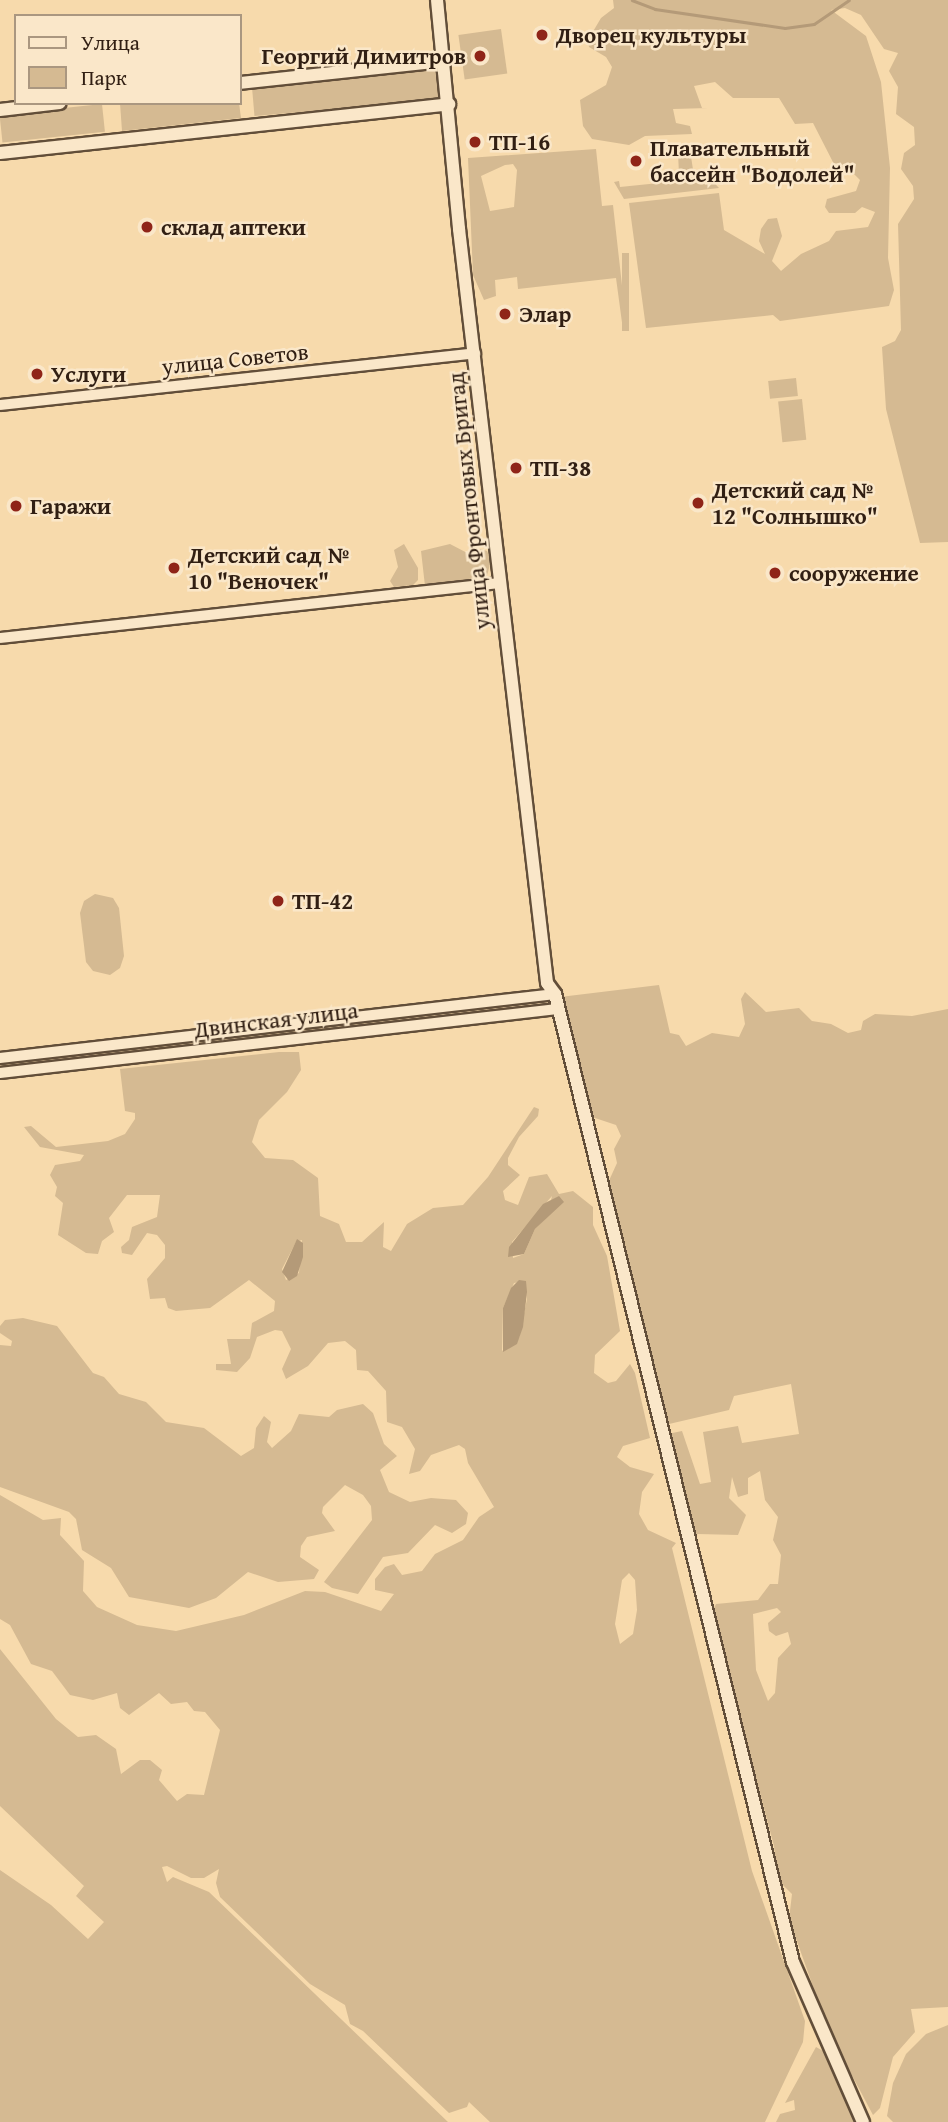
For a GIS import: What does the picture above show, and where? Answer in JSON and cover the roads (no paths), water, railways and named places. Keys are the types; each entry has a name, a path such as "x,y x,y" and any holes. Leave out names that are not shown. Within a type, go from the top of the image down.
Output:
{"main road":[{"name":"улица Фронтовых Бригад","path":"437,0 499,583 547,983 555,994 761,1846 793,1962 825,2044 863,2122"},
{"path":"242,83 444,61"},
{"path":"0,153 449,104"},
{"path":"0,110 43,105"}],"street":[{"name":"улица Советов","path":"0,405 475,353"},
{"path":"0,638 499,583"},
{"name":"Двинская улица","path":"0,1058 555,994"},
{"name":"Двинская улица","path":"0,1073 557,1009"}],"waterway":[{"path":"632,0 655,9 785,28 814,24 849,0"}],"place":[{"name":"Дворец культуры","path":"542,35"},
{"name":"Георгий Димитров","path":"480,56"},
{"name":"ТП-16","path":"475,142"},
{"name":"Плавательный бассейн \"Водолей\"","path":"636,161"},
{"name":"склад аптеки","path":"147,227"},
{"name":"Элар","path":"505,314"},
{"name":"Услуги","path":"37,374"},
{"name":"ТП-38","path":"516,468"},
{"name":"Детский сад № 12 \"Солнышко\"","path":"698,503"},
{"name":"Гаражи","path":"16,506"},
{"name":"Детский сад № 10 \"Веночек\"","path":"174,568"},
{"name":"сооружение","path":"775,573"},
{"name":"ТП-42","path":"278,901"}]}
